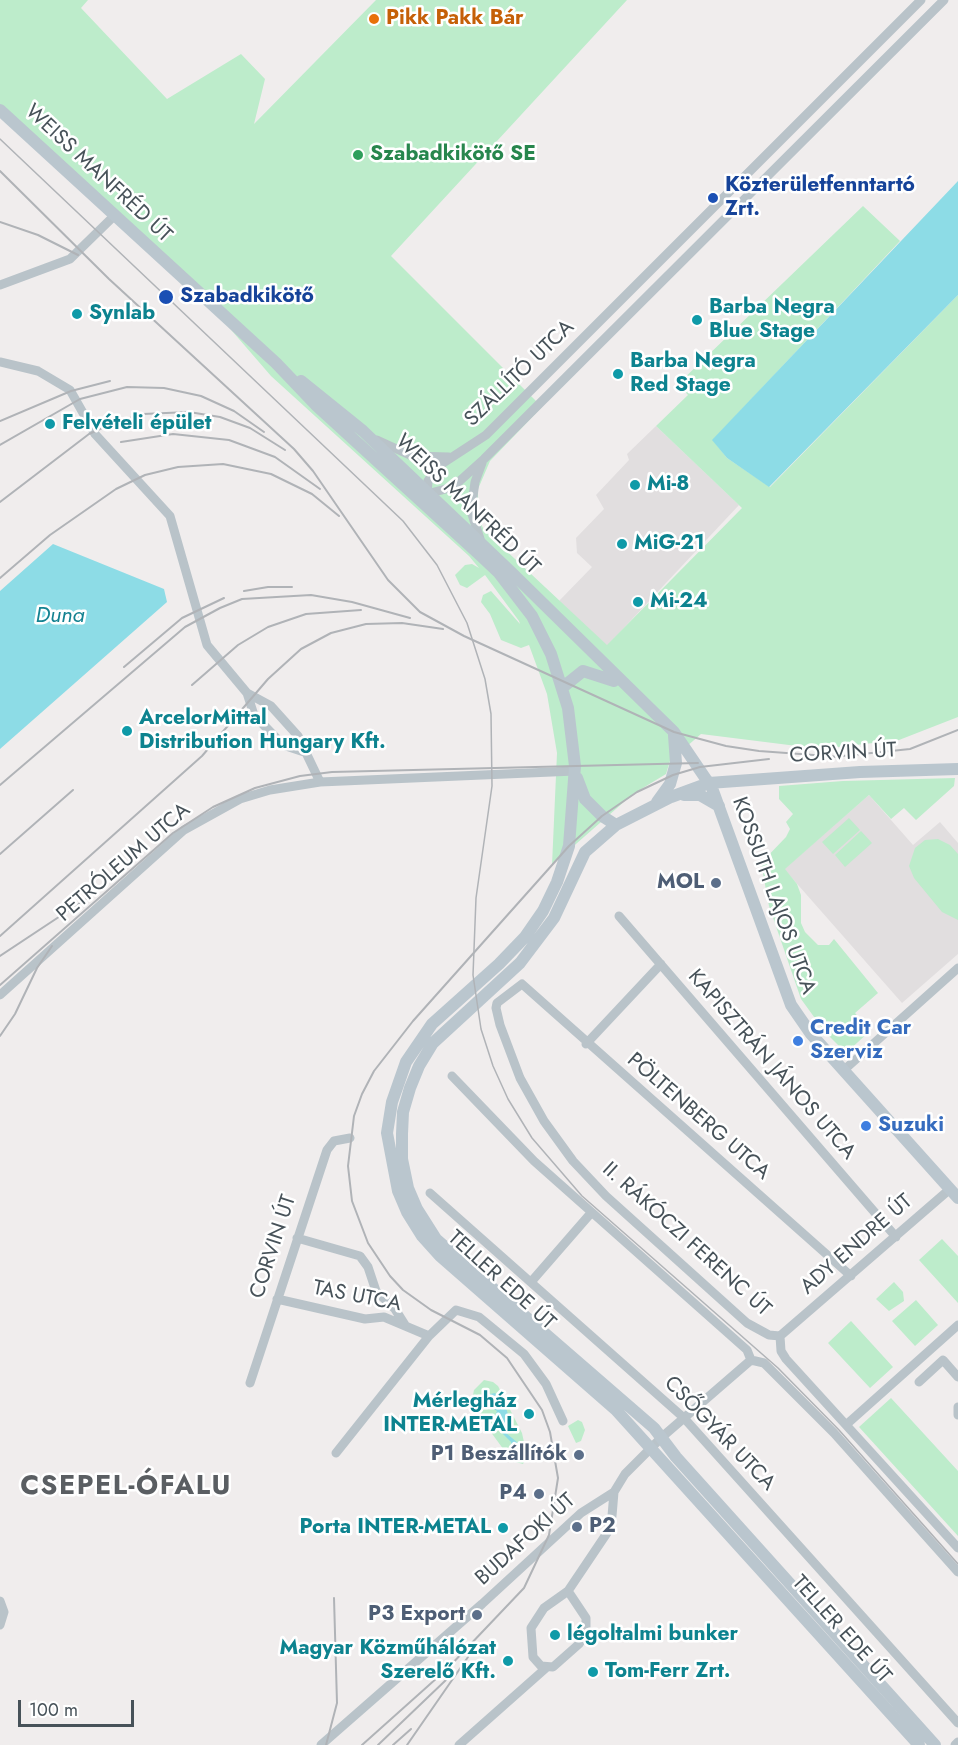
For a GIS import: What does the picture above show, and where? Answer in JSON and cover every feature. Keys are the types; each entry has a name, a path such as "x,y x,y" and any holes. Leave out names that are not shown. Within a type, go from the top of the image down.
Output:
{"main road":[{"name":"WEISS MANFRÉD ÚT","path":"0,110 276,363 317,406 492,567 520,598 546,640 563,687 571,728 575,771"},
{"name":"WEISS MANFRÉD ÚT","path":"276,363 324,397 363,431 426,494 484,546 674,732 699,766"},
{"name":"WEISS MANFRÉD ÚT","path":"563,687 583,670 624,685"},
{"path":"654,805 670,784 676,763 674,732"},
{"path":"699,766 715,776 731,779"},
{"name":"KOSSUTH LAJOS UTCA","path":"699,766 719,806 791,1005 811,1034 955,1190"},
{"name":"CORVIN ÚT","path":"731,779 958,770"},
{"path":"575,771 585,799 602,816 616,825 671,796 709,783 731,779"},
{"name":"TELLER EDE ÚT","path":"575,771 569,846 543,911 525,937 499,964 445,1010 419,1039 398,1082 387,1132 398,1191 407,1212 422,1236 440,1256 616,1410 652,1447 919,1745"},
{"path":"671,796 700,795 719,806 720,793 731,779"},
{"name":"TELLER EDE ÚT","path":"616,825 585,852 554,918 520,963 433,1043 419,1066 403,1112 402,1158 408,1188 426,1225 441,1244 641,1414 676,1457 935,1745"}],"street":[{"name":"SZÁLLÍTÓ UTCA","path":"934,10 923,0 791,128 486,435 452,457 432,474 426,494 453,488 484,459 803,139 934,10 944,0"},
{"path":"791,128 803,139"},
{"path":"0,285 70,259 114,216"},
{"path":"692,228 703,239"},
{"path":"609,311 620,322"},
{"path":"0,362 38,371 72,391 95,434 170,516 204,639 213,654 247,693 271,706 298,736 320,782"},
{"path":"531,390 542,401"},
{"path":"363,431 412,456 452,457"},
{"name":"SZÁLLÍTÓ UTCA","path":"484,459 475,482 471,511 474,528 484,546"},
{"path":"405,488 426,494 431,511"},
{"path":"247,693 254,715 283,745 304,752"},
{"name":"PETRÓLEUM UTCA","path":"0,995 184,830 240,799 270,790 320,782 575,771"},
{"name":"KAPISZTRÁN JÁNOS UTCA","path":"619,916 896,1237"},
{"path":"586,1044 661,964"},
{"path":"844,1070 958,968"},
{"name":"PÖLTENBERG UTCA","path":"522,984 586,1044 851,1276"},
{"name":"II. RÁKÓCZI FERENC ÚT","path":"522,984 497,1003 496,1008 520,1078 557,1140 606,1196 738,1316 759,1330 780,1336 781,1351 786,1359 958,1548"},
{"name":"II. RÁKÓCZI FERENC ÚT","path":"452,1076 534,1161 747,1350 751,1360 764,1363 834,1433 958,1572"},
{"name":"CORVIN ÚT","path":"250,1383 327,1150 334,1141 350,1138"},
{"name":"ADY ENDRE ÚT","path":"780,1336 955,1190"},
{"name":"CSŐGYÁR UTCA","path":"430,1193 684,1418 958,1723"},
{"path":"531,1282 591,1213"},
{"path":"297,1238 360,1256 368,1267 376,1291 395,1309 405,1324"},
{"name":"TAS UTCA","path":"277,1299 365,1319 384,1317 429,1336"},
{"path":"336,1453 429,1336 445,1318 456,1310 479,1317 524,1354 546,1384 562,1421"},
{"path":"847,1424 958,1325"},
{"name":"BUDAFOKI ÚT","path":"321,1745 482,1604 581,1513 614,1492 625,1474 662,1437 751,1360"},
{"path":"919,1382 943,1360 958,1377"},
{"path":"958,1407 958,1415"},
{"path":"546,1668 538,1664 533,1657 531,1628 544,1608 568,1591 607,1533 612,1516 614,1492"},
{"path":"459,1745 546,1668 553,1667 579,1644 586,1634 586,1618 568,1591"},
{"path":"0,1601 4,1612 0,1625"}],"shaded area":[{"path":"656,426 739,505 607,646 559,601 592,567 577,553 576,538 604,509 596,495 629,460 627,454"},
{"path":"869,795 913,845 940,822 958,843 958,954 902,1003 784,869"}],"green space":[{"path":"0,0 88,0 81,8 167,99 241,54 265,79 254,124 376,0 627,0 391,256 542,407 490,461 478,489 478,518 484,530 607,645 742,508 656,426 688,395 678,384 863,206 900,241 713,440 727,458 770,487 958,295 958,717 899,740 821,749 701,734 670,761 666,774 633,794 552,865 557,753 547,694 529,645 521,648 501,640 490,614 481,602 483,595 491,591 520,624 519,621 485,575 467,588 460,585 455,575 465,565 472,564 479,568 469,556 271,376 207,302 0,110"},
{"path":"955,778 954,786 916,820 904,808 891,819 869,795 785,869 797,884 801,895 801,923 805,932 818,945 829,945 834,939 878,993 855,1013 870,1031 846,1053 825,1032 801,999 769,906 761,863 786,837 790,829 786,822 793,814 779,799 779,786 843,781"},
{"path":"849,818 860,830 833,854 822,842"},
{"path":"861,831 872,843 845,867 835,855"},
{"path":"938,839 950,845 958,854 958,920 942,912 914,878 909,866 915,848 925,840"},
{"path":"942,1239 958,1256 958,1303 919,1260"},
{"path":"894,1282 903,1292 904,1301 889,1311 876,1299"},
{"path":"916,1300 938,1325 915,1346 892,1321"},
{"path":"851,1321 893,1367 870,1388 828,1343"},
{"path":"484,1380 498,1386 522,1433 527,1456 523,1464 512,1461 471,1405 474,1390"},
{"path":"891,1398 958,1471 958,1536 859,1427"},
{"path":"578,1420 582,1422 585,1430 581,1441 576,1443 568,1426"}],"water":[{"path":"958,181 958,295 769,487 727,458 712,440"},
{"name":"Duna","path":"53,544 164,589 167,602 0,749 0,591"},
{"path":"495,1393 505,1405 510,1420 506,1433 518,1443 517,1448 512,1448 511,1442 495,1426 493,1421 497,1411 486,1404 490,1394"}],"tram line":[{"path":"0,139 403,521 437,565 467,623 485,679 491,714 492,786 476,898 473,975 481,1029 493,1066 508,1099 532,1138 582,1196 778,1368 839,1430 958,1564"}],"railway":[{"path":"0,171 109,279 294,449 313,471 388,580 420,612 464,636 674,732 726,746 759,751 841,757"},
{"path":"0,222 38,235 78,255"},
{"path":"0,421 71,391 110,381"},
{"path":"0,445 80,399 127,387 164,388 201,396 234,411 264,432"},
{"path":"0,502 89,434 143,414 189,412 220,417 250,428 285,450"},
{"path":"121,442 173,434 229,440 275,457 320,489"},
{"path":"0,578 50,535 116,489 145,475 178,467 223,464 271,474 312,494 339,516"},
{"path":"244,591 268,587 292,587"},
{"path":"0,785 185,627 242,599 311,595 352,602 410,618"},
{"path":"124,667 182,618 224,598"},
{"path":"192,685 238,645 268,627 306,614 361,610"},
{"path":"0,936 202,756 268,679 301,649 331,633 366,624 402,623 443,629"},
{"path":"833,757 910,749 958,730"},
{"path":"362,1745 447,1669 524,1588 549,1535 558,1478 550,1432 542,1410 507,1358 480,1335 431,1310 403,1290 390,1276 368,1243 352,1201 348,1166 354,1116 362,1094 374,1071 413,1021 569,846 602,816 637,792 673,775 700,767 769,759"},
{"path":"0,985 173,833 213,807 255,788 300,776 332,772 698,763"},
{"path":"0,854 73,790"},
{"path":"0,956 89,897"},
{"path":"0,1036 15,1014 37,968 52,946"},
{"path":"326,1745 337,1703 334,1598"},
{"path":"407,1745 468,1657"},
{"path":"378,1745 447,1679"},
{"path":"393,1745 411,1729"}],"place":[{"name":"Pikk Pakk Bár","path":"374,19"},
{"name":"Szabadkikötő SE","path":"358,155"},
{"name":"Közterületfenntartó Zrt.","path":"713,198"},
{"name":"Szabadkikötő","path":"166,297"},
{"name":"Synlab","path":"77,314"},
{"name":"Barba Negra Blue Stage","path":"697,320"},
{"name":"Barba Negra Red Stage","path":"618,374"},
{"name":"Felvételi épület","path":"50,424"},
{"name":"Mi-8","path":"635,485"},
{"name":"MiG-21","path":"622,544"},
{"name":"Mi-24","path":"638,602"},
{"name":"ArcelorMittal Distribution Hungary Kft.","path":"127,731"},
{"name":"MOL","path":"716,883"},
{"name":"Credit Car Szerviz","path":"798,1041"},
{"name":"Suzuki","path":"866,1126"},
{"name":"Mérlegház INTER-METAL","path":"529,1414"},
{"name":"P1 Beszállítók","path":"579,1455"},
{"name":"P4","path":"539,1494"},
{"name":"P2","path":"577,1527"},
{"name":"Porta INTER-METAL","path":"503,1528"},
{"name":"P3 Export","path":"477,1615"},
{"name":"légoltalmi bunker","path":"555,1635"},
{"name":"Magyar Közműhálózat Szerelő Kft.","path":"508,1661"},
{"name":"Tom-Ferr Zrt.","path":"593,1672"}],"district":[{"name":"CSEPEL-ÓFALU","path":"126,1487"}]}
